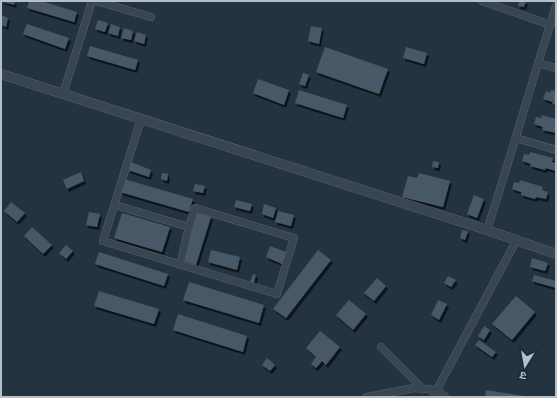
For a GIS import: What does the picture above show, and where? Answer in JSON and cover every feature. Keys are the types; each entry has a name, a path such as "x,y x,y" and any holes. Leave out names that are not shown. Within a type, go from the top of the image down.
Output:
{"street":[{"path":"63,94 92,1"},
{"path":"96,1 151,17"},
{"path":"482,1 551,25"},
{"path":"487,230 556,8"},
{"path":"538,63 556,68"},
{"path":"1,74 487,230 556,254"},
{"path":"141,119 103,241 180,265 277,294 294,238 195,208 180,265"},
{"path":"516,138 556,150"},
{"path":"115,205 189,227"},
{"path":"435,394 516,241"},
{"path":"381,347 423,389"},
{"path":"367,397 414,388 423,389 445,397"}],"building":[{"path":"1,1 15,1 14,5"},
{"path":"29,1 41,1 77,12 74,22 27,8"},
{"path":"516,1 526,1 524,7 518,6 519,2"},
{"path":"1,15 8,18 6,27 1,25"},
{"path":"98,20 108,23 105,32 95,29"},
{"path":"27,24 69,38 65,49 23,34"},
{"path":"111,24 120,27 118,36 108,33"},
{"path":"311,26 322,28 319,44 308,41"},
{"path":"124,28 133,31 131,40 121,38"},
{"path":"137,32 146,35 144,44 134,41"},
{"path":"90,46 138,60 135,70 87,56"},
{"path":"325,47 388,69 379,94 316,72"},
{"path":"406,47 427,53 424,64 403,58"},
{"path":"303,73 309,75 305,86 299,84"},
{"path":"258,79 289,90 284,105 253,93"},
{"path":"299,90 347,105 343,118 295,103"},
{"path":"551,90 556,91 556,105 552,104 553,102 543,99 546,91 550,93"},
{"path":"542,115 556,119 556,133 542,130 543,127 534,124 536,117 541,118"},
{"path":"530,152 553,158 552,162 556,163 556,171 530,166 531,164 522,161 524,154 529,155"},
{"path":"433,161 439,162 438,168 432,167"},
{"path":"131,162 151,170 149,177 128,170"},
{"path":"81,172 84,181 67,189 63,180"},
{"path":"162,173 168,174 167,181 161,179"},
{"path":"419,173 450,181 443,207 402,197 408,176 417,178"},
{"path":"124,179 193,199 189,212 120,192"},
{"path":"520,180 543,187 542,190 548,192 546,199 536,197 535,199 521,195 521,192 512,189 514,182 519,183"},
{"path":"195,184 205,186 203,193 193,191"},
{"path":"474,195 484,199 477,218 467,214"},
{"path":"236,200 252,204 250,211 234,207"},
{"path":"11,202 25,213 17,222 4,211"},
{"path":"264,204 276,208 273,218 262,214"},
{"path":"278,211 294,215 291,226 275,222"},
{"path":"89,212 100,214 97,227 86,225"},
{"path":"122,213 170,227 162,252 114,238"},
{"path":"197,213 211,217 196,265 183,261"},
{"path":"32,227 52,245 43,254 24,236"},
{"path":"462,230 468,231 465,240 460,238"},
{"path":"66,245 73,251 66,259 59,253"},
{"path":"270,246 286,252 282,264 266,257"},
{"path":"211,250 240,257 237,270 208,262"},
{"path":"318,250 331,260 286,318 273,309"},
{"path":"99,252 168,274 164,286 95,264"},
{"path":"532,258 548,263 545,271 530,267"},
{"path":"253,274 256,275 254,283 250,282"},
{"path":"534,275 556,281 556,288 532,281"},
{"path":"448,276 456,280 451,287 444,283"},
{"path":"377,278 386,286 374,301 364,293"},
{"path":"189,282 264,305 259,323 183,300"},
{"path":"99,291 159,309 154,324 94,306"},
{"path":"516,296 535,312 512,340 492,324"},
{"path":"349,300 366,314 353,330 336,315"},
{"path":"438,300 447,304 439,320 431,315"},
{"path":"178,314 247,336 243,352 173,330"},
{"path":"484,326 490,330 484,340 478,336"},
{"path":"320,331 340,347 326,365 322,361 316,368 311,364 316,357 306,348"},
{"path":"479,340 496,352 492,357 475,345"},
{"path":"267,358 275,365 270,371 262,365"},
{"path":"486,390 524,396 524,397 485,397"}]}
